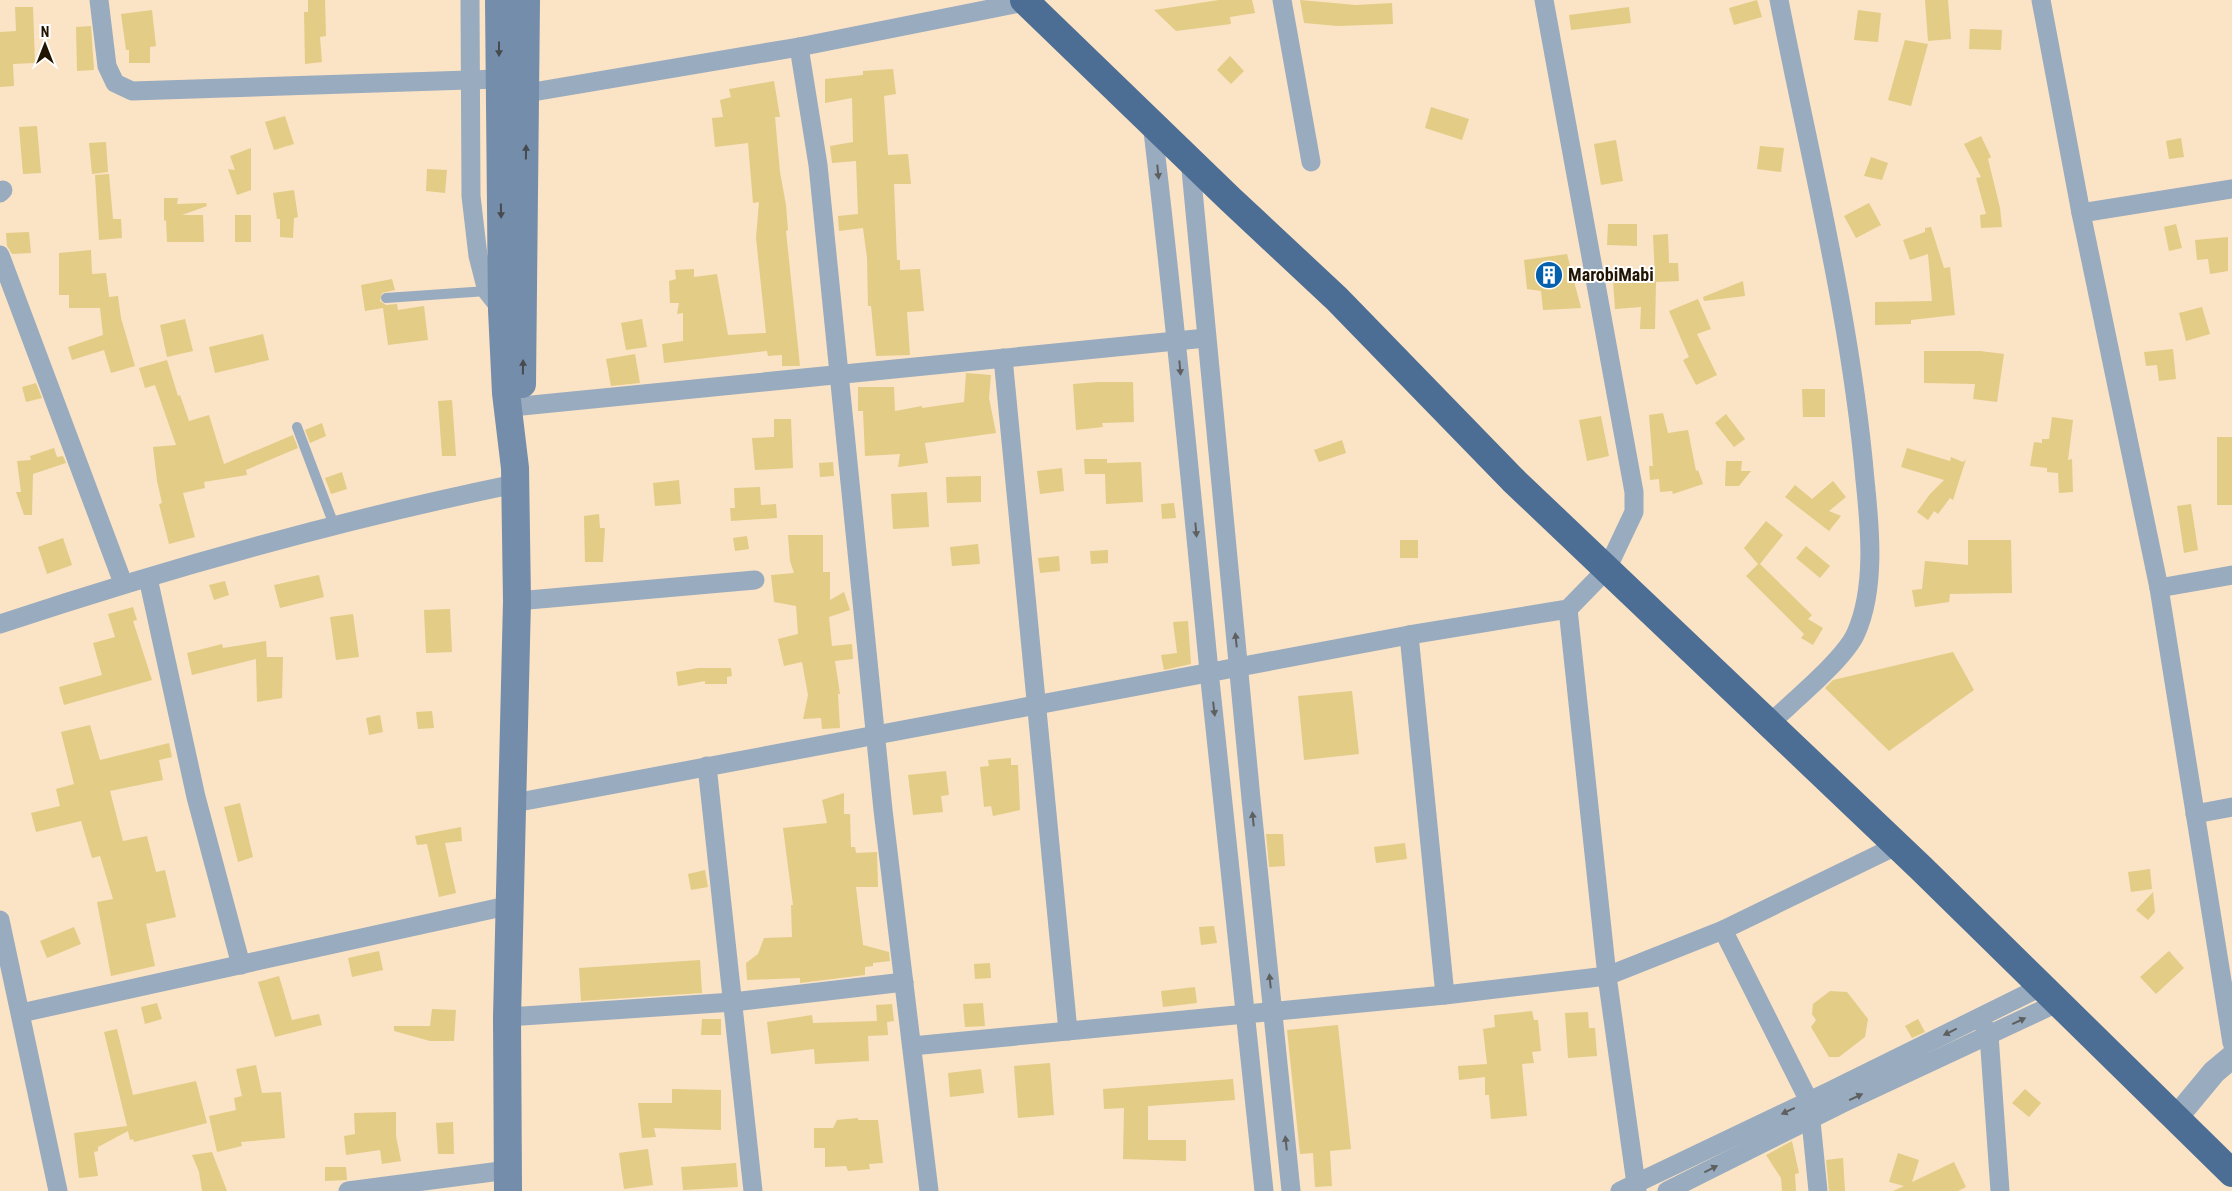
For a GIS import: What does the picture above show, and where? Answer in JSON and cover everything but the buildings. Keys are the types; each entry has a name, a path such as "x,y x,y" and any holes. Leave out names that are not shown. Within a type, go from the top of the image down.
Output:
{"highway":[{"path":"1029,1 1152,123 1337,299 1512,480 1768,725 1921,868 2232,1173"}],"main road":[{"path":"499,0 495,300 514,476 517,601 514,803 507,1017 508,1181"},
{"path":"514,476 522,406 527,93 526,0"}],"street":[{"path":"99,0 107,66 115,83 132,91 499,78"},
{"path":"470,0 471,196 478,256 495,300"},
{"path":"1282,0 1311,162"},
{"path":"514,803 1409,635 1568,609 1607,569 1634,512 1634,492 1544,0"},
{"path":"1768,725 1835,661 1856,634 1864,608 1871,544 1863,449 1847,333 1779,0"},
{"path":"2041,0 2081,213 2159,588 2232,1043"},
{"path":"527,93 798,47 1029,1"},
{"path":"798,47 818,165 875,735 929,1191"},
{"path":"1152,123 1178,340 1210,673 1264,1191"},
{"path":"1190,159 1206,338 1291,1191"},
{"path":"2081,213 2232,189"},
{"path":"0,255 123,583"},
{"path":"522,406 1206,338"},
{"path":"1003,358 1035,705 1068,1031"},
{"path":"0,624 123,583 148,578 514,476"},
{"path":"2159,588 2232,575"},
{"path":"148,578 196,797 241,965"},
{"path":"517,601 754,580"},
{"path":"1568,609 1631,1189 1810,1110 1989,1035 2049,995"},
{"path":"1409,635 1445,995"},
{"path":"707,766 753,1191"},
{"path":"2195,814 2232,807"},
{"path":"912,1046 1445,995 1607,976 1723,930 1896,846"},
{"path":"21,1013 511,905"},
{"path":"0,920 58,1191"},
{"path":"1723,930 1810,1110 1818,1191"},
{"path":"507,1017 733,1002 904,982"},
{"path":"1667,1191 1810,1110 1980,1018 2049,995"},
{"path":"1980,1018 1989,1035 2000,1191"},
{"path":"2175,1119 2214,1072 2232,1057"},
{"path":"348,1191 508,1181"}],"lane":[{"path":"386,298 495,300"},
{"path":"297,428 334,526"}],"place":[{"name":"MarobiMabi","path":"1549,275"}]}
